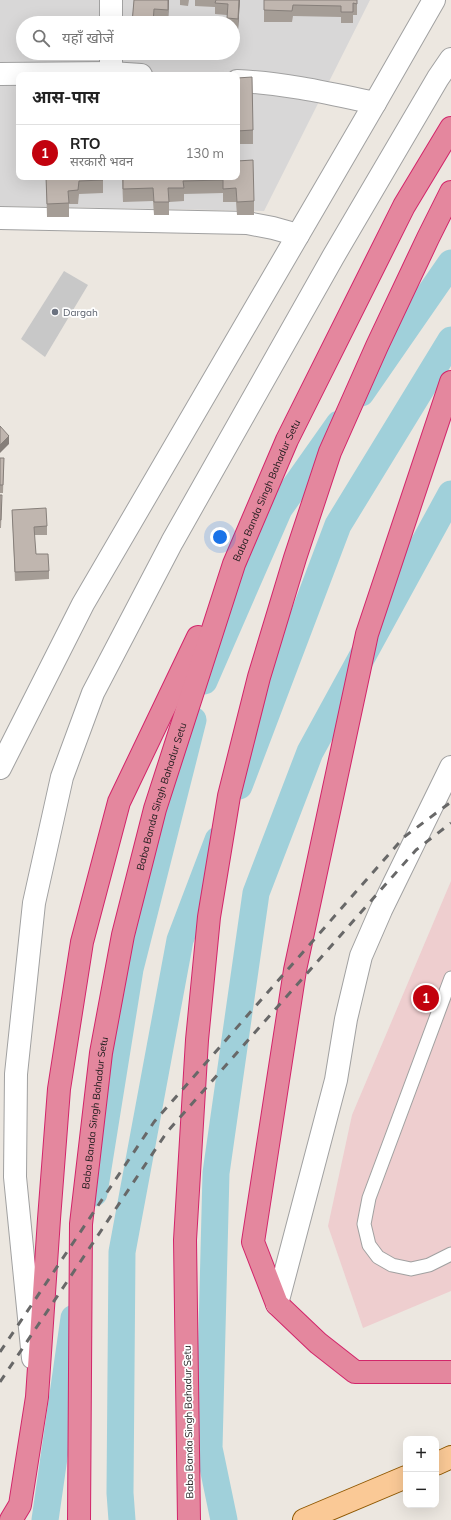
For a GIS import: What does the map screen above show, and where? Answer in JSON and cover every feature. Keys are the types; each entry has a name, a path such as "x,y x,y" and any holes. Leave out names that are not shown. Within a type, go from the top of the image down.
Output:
{"highway":[{"name":"Baba Banda Singh Bahadur Setu","path":"79,1520 81,1224 101,1053 123,935 155,809 234,564 287,440 404,206 451,128"},
{"name":"Baba Banda Singh Bahadur Setu","path":"189,1520 185,1240 197,1040 209,917 229,796 259,677 295,558 330,452 380,339 451,192"},
{"path":"451,382 368,634 295,970 253,1242 277,1304 318,1343 355,1372 451,1372"},
{"path":"11,1520 20,1505 37,1397 59,1089 82,942 119,802 234,564"}],"main road":[{"path":"439,1463 451,1457"},
{"path":"304,1520 403,1478"}],"street":[{"path":"111,0 111,16"},
{"path":"0,768 83,604 434,0"},
{"path":"37,1397 15,1177 16,1074 34,903 62,777 93,692 172,542 329,264 438,78 451,59"},
{"path":"20,72 111,63 134,72"},
{"path":"0,74 16,72"},
{"path":"240,81 268,82 301,87 375,103"},
{"path":"0,218 247,223 298,235"},
{"path":"277,1304 336,1080 346,1019 361,956 381,910 451,767"}],"lane":[{"path":"451,978 369,1198 364,1224 369,1245 378,1257 392,1265 411,1269 429,1265 451,1254"}],"shaded area":[{"path":"0,0 370,0 264,211 0,206"},
{"name":"Dargah","path":"64,271 88,285 45,357 21,339"},
{"path":"451,881 451,1291 363,1328 328,1226 352,1115"}],"building":[{"path":"134,0 168,0 168,10 154,9 154,16 133,16"},
{"path":"216,0 239,0 238,16 227,16 228,4 215,3"},
{"path":"264,0 357,0 357,4 353,3 353,12 341,12 341,6 293,5 292,11 264,10"},
{"path":"252,77 253,130 240,131 240,78"},
{"path":"253,160 254,201 237,202 236,188 223,189 223,180 240,180 240,161"},
{"path":"46,180 103,180 79,181 78,190 68,191 69,203 47,204"},
{"path":"123,180 223,180 183,181 184,188 168,188 169,202 154,202 153,188 123,189"},
{"path":"0,426 9,436 0,445"},
{"path":"0,458 4,458 3,485 0,485"},
{"path":"0,495 2,495 1,520 0,520"},
{"path":"46,508 47,526 34,527 36,554 48,554 49,571 15,572 12,510"}],"waterway":[{"path":"361,393 451,263"},
{"path":"239,786 338,525 451,340"},
{"path":"204,681 279,509 339,424"},
{"path":"224,1520 209,1448 216,1173 256,893 310,752 451,494"},
{"path":"94,1193 130,969 193,720"},
{"path":"122,1520 120,1493 122,1252 180,940 218,840"},
{"path":"45,1520 74,1318"}],"railway":[{"path":"0,1352 154,1122 404,837 451,802"},
{"path":"0,1382 167,1132 416,850 451,823"}],"place":[{"name":"Dargah","path":"55,312"},
{"name":"RTO","path":"426,998"}]}
